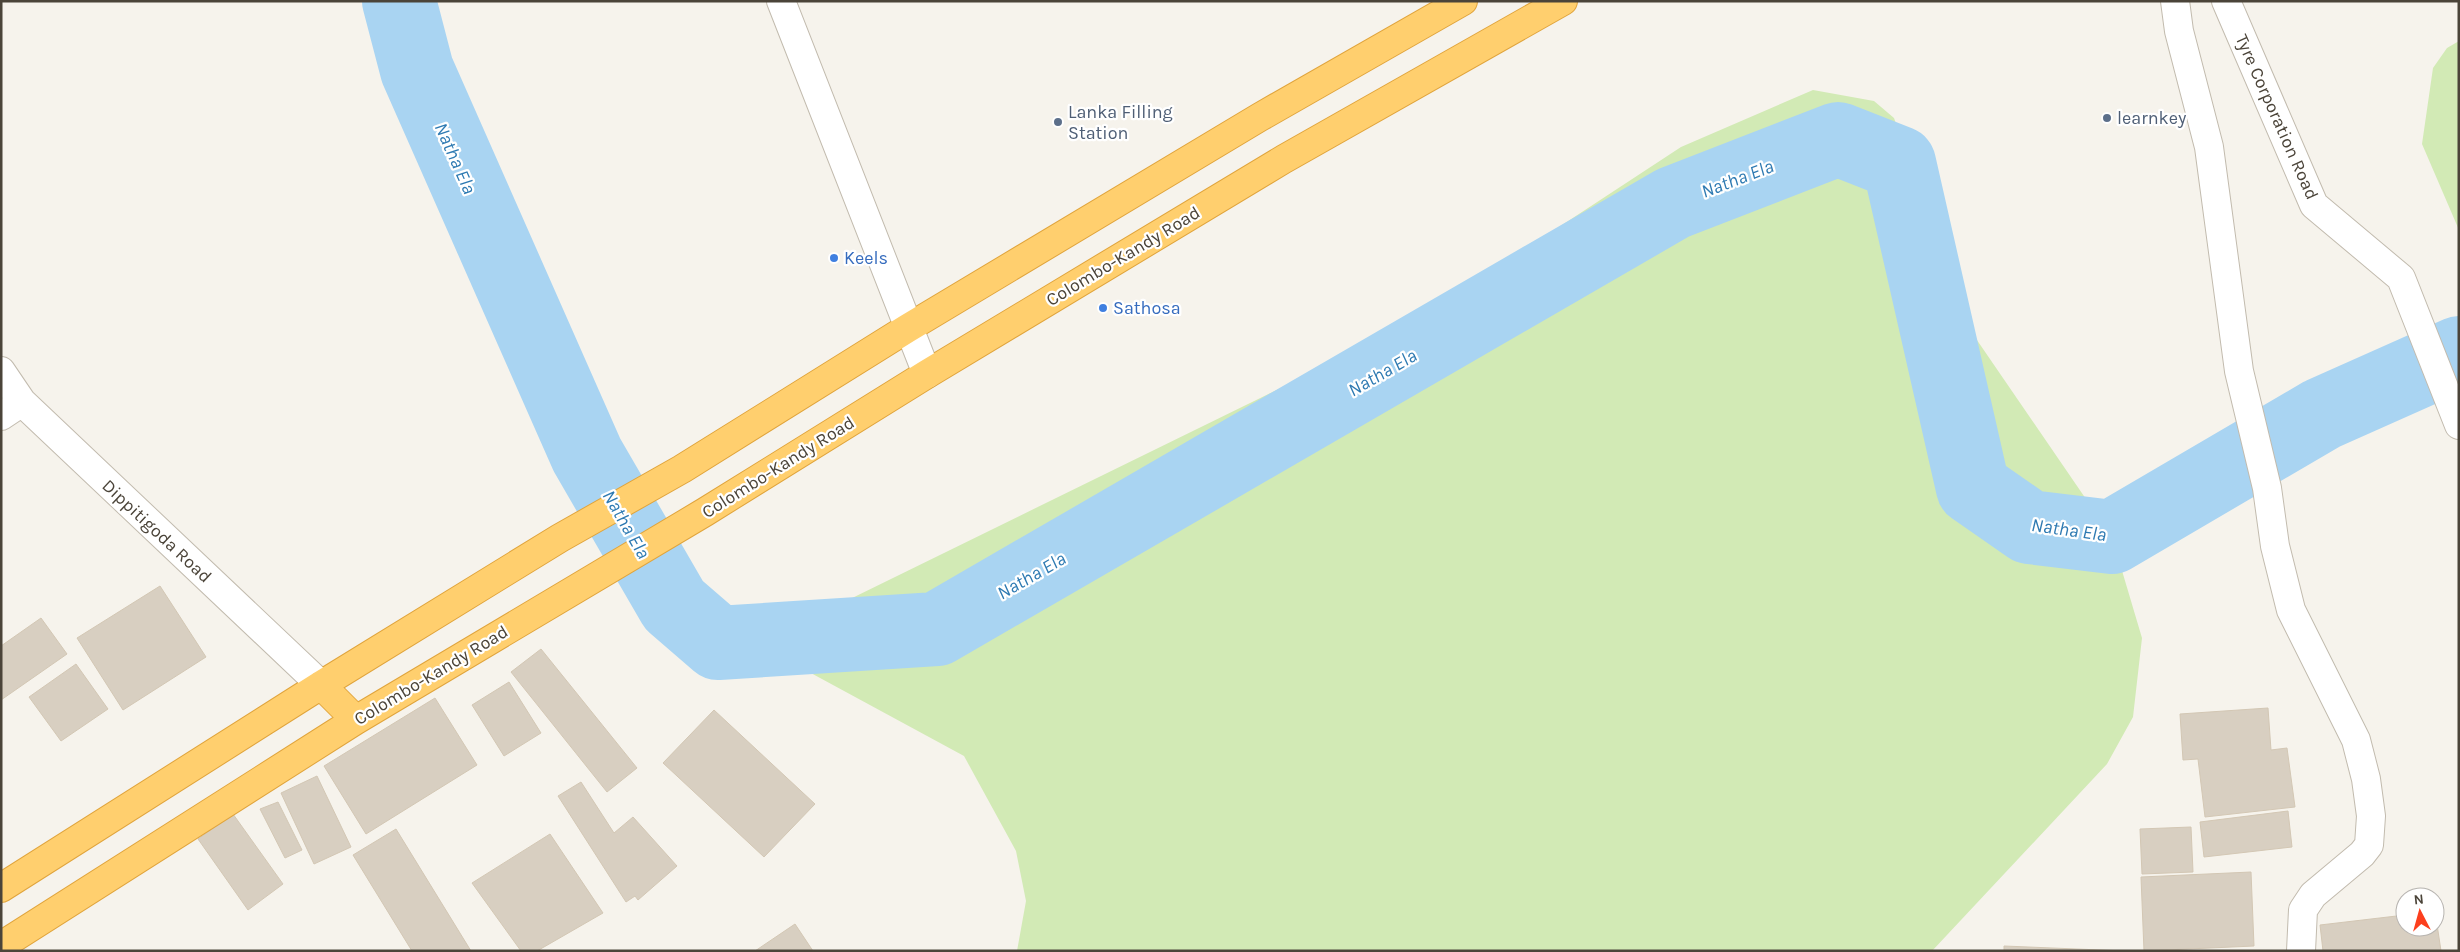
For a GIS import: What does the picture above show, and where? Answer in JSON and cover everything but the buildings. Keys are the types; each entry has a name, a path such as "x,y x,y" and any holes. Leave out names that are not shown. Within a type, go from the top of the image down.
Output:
{"highway":[{"path":"1,888 321,685 560,538 682,469 908,328 1260,117 1463,1"},
{"name":"Colombo-Kandy Road","path":"1,946 356,720 582,583 705,512 927,374 1284,159 1563,1"},
{"path":"321,685 356,720"}],"street":[{"path":"781,1 927,374"},
{"path":"2175,1 2179,31 2209,147 2239,371 2266,488 2275,546 2291,610 2356,740 2366,779 2371,816 2369,846 2313,895 2303,910 2301,951"},
{"name":"Tyre Corporation Road","path":"2226,1 2314,205 2401,278 2459,425"},
{"name":"Dippitigoda Road","path":"1,371 12,409 321,685"}],"green space":[{"path":"2459,41 2459,230 2422,144 2433,68 2447,48"},
{"path":"1813,90 1874,101 1894,118 1968,327 2112,537 2142,638 2133,717 2107,764 1932,951 1017,951 1026,901 1016,851 964,756 809,672 818,623 844,602 1411,324 1681,147"}],"waterway":[{"name":"Natha Ela","path":"399,1 417,70 587,455 674,605 718,643 937,629 1673,203 1838,139 1899,163 1973,488 2029,527 2112,537 2322,414 2459,353"}],"place":[{"name":"learnkey","path":"2107,118"},
{"name":"Lanka Filling Station","path":"1058,122"},
{"name":"Keels","path":"834,258"},
{"name":"Sathosa","path":"1103,308"}]}
